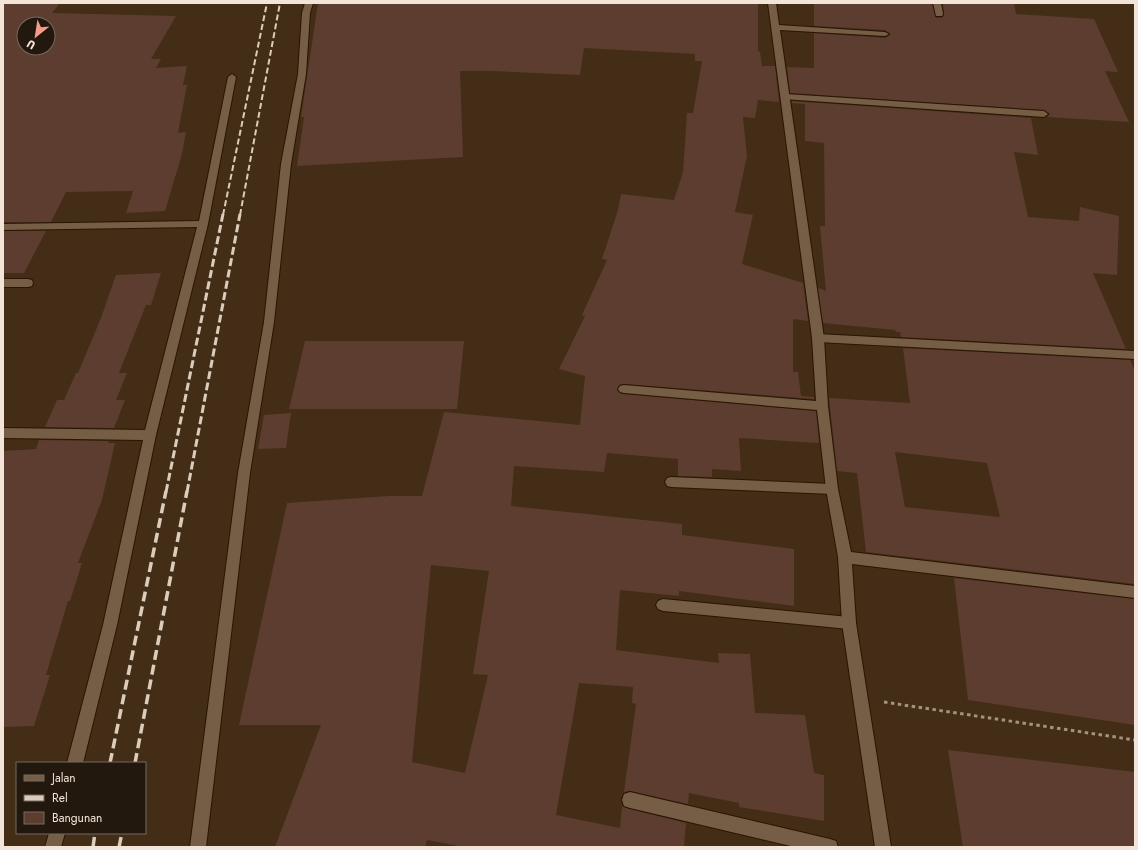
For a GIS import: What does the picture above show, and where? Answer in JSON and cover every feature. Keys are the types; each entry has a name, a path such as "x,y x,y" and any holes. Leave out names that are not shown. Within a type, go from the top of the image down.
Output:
{"street":[{"path":"198,847 244,473 269,322 286,164 302,74 306,13 309,3"},
{"path":"772,3 818,338 822,406 832,489 845,557 849,623 883,847"},
{"path":"936,3 938,14"},
{"path":"776,27 885,34"},
{"path":"75,762 110,625 150,435 203,224 232,78"},
{"path":"786,98 1044,114"},
{"path":"3,227 203,224"},
{"path":"3,283 28,283"},
{"path":"818,338 1135,355"},
{"path":"624,389 822,406"},
{"path":"3,432 20,434 150,435"},
{"path":"671,482 832,489"},
{"path":"845,557 1135,592"},
{"path":"663,606 849,623"},
{"path":"630,800 830,847"},
{"path":"53,847 57,834"}],"path":[{"path":"861,698 1135,740"}],"building":[{"path":"3,3 60,3 52,13 176,16 151,59 161,59 156,68 187,66 183,85 187,85 178,133 186,132 182,154 165,211 126,213 133,191 66,192 51,222 3,222"},
{"path":"318,3 758,3 758,51 760,52 762,66 775,66 779,102 758,100 755,118 743,117 747,156 735,212 753,215 742,264 803,283 808,321 793,319 793,372 798,372 801,396 814,397 814,399 624,384 619,385 617,390 624,394 816,411 819,443 739,438 741,471 712,469 712,477 678,476 678,459 607,453 604,472 514,466 511,506 682,524 682,535 794,549 794,606 679,591 679,596 620,590 616,650 719,663 718,653 750,654 755,713 805,715 814,773 824,775 824,821 739,807 739,803 689,793 688,804 630,791 624,792 636,704 632,703 633,687 579,683 556,815 620,828 622,806 686,823 684,847 464,847 427,840 425,847 275,847 321,725 239,725 287,503 389,496 422,496 444,412 580,425 585,376 559,369 585,316 582,315 607,260 602,259 618,210 621,194 674,200 683,172 687,113 693,113 702,61 695,61 695,54 584,48 580,75 460,71 463,157 297,166 304,117 301,117","holes":["431,565 489,571 473,674 488,675 465,773 412,762"]},
{"path":"814,3 932,3 936,18 942,18 944,15 943,3 1014,3 1016,14 1094,19 1118,72 1105,71 1129,122 1047,117 1050,114 1044,110 790,93 787,67 814,68 814,33 885,38 890,35 885,30 814,26"},
{"path":"792,101 1031,118 1038,155 1014,152 1028,217 1079,221 1080,207 1119,216 1117,275 1093,273 1126,349 901,337 900,332 896,332 895,330 823,323 818,288 826,291 820,226 825,226 824,143 805,141 805,104 792,103"},
{"path":"3,231 46,231 24,273 3,273"},
{"path":"161,273 151,305 146,305 119,373 127,373 116,400 125,400 114,428 45,427 57,400 64,400 76,373 78,373 101,318 116,275"},
{"path":"305,341 464,341 457,409 289,409"},
{"path":"903,348 1130,360 1135,371 1135,584 866,552 857,473 837,471 829,398 910,403","holes":["895,452 987,463 1000,517 905,507"]},
{"path":"291,413 286,448 258,449 264,415"},
{"path":"39,440 109,441 108,443 115,443 102,500 78,563 82,563 70,601 68,601 46,675 50,675 34,726 3,727 3,451 36,449"},
{"path":"954,578 1135,599 1135,725 968,700"},
{"path":"948,750 1135,772 1135,847 963,847"}],"railway":[{"path":"223,215 267,3"},
{"path":"240,215 280,3"},
{"path":"166,492 223,214"},
{"path":"187,492 240,214"},
{"path":"110,762 166,491"},
{"path":"135,762 187,491"},
{"path":"93,847 95,834"},
{"path":"119,847 122,834"}]}
